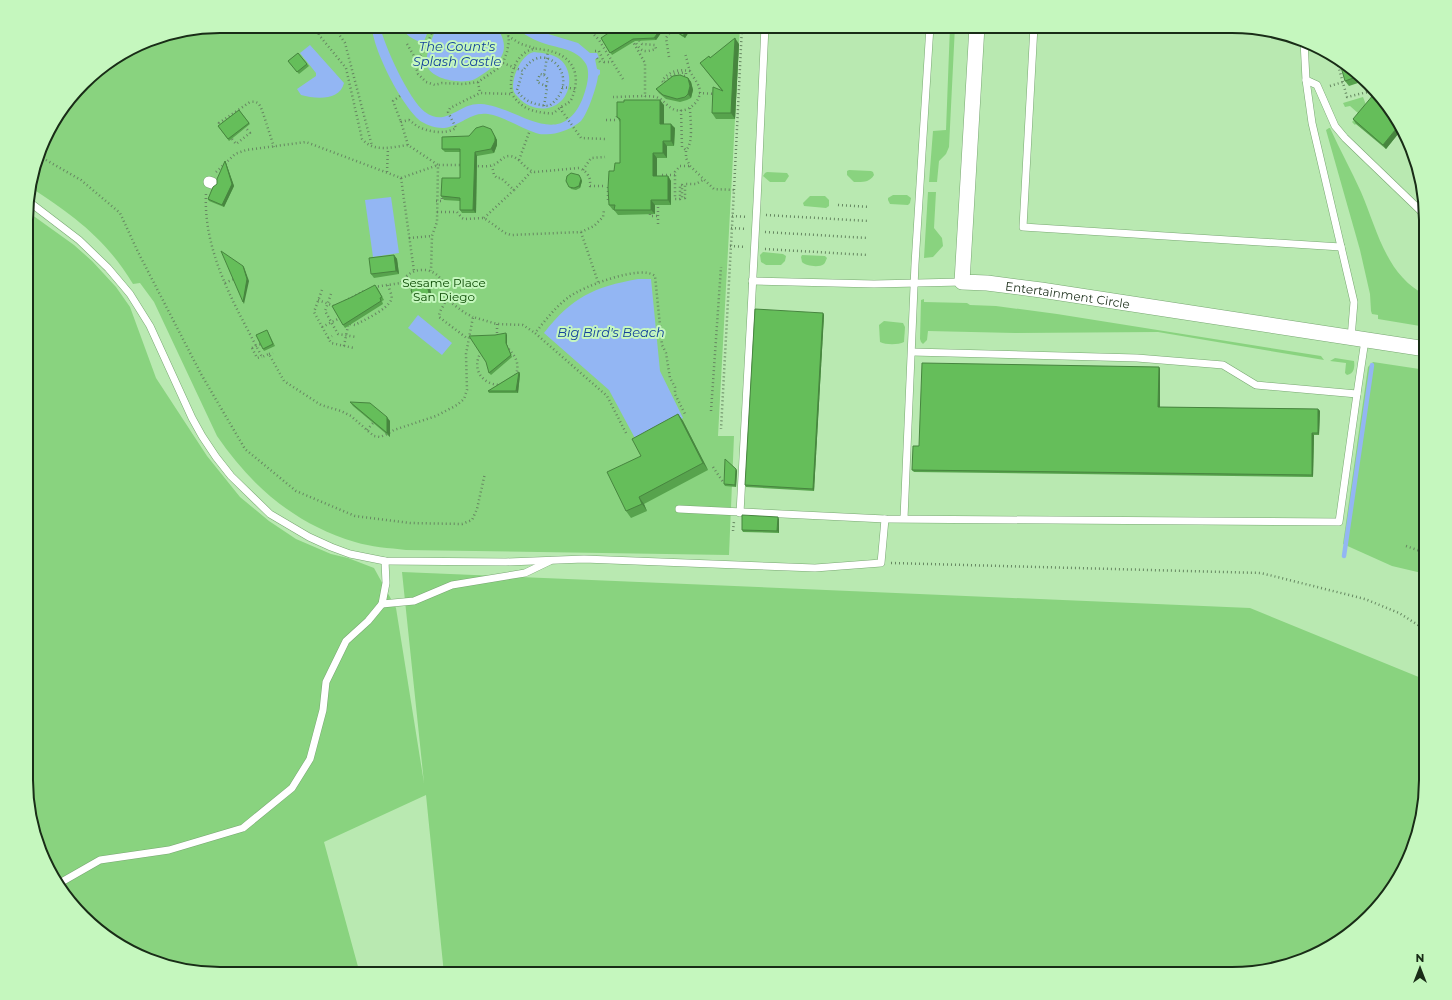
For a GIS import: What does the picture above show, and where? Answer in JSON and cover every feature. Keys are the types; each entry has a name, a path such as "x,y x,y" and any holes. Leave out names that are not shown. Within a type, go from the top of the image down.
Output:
{"street":[{"path":"962,282 977,33"},
{"name":"Entertainment Circle","path":"962,282 987,283 1041,290 1419,347"}],"lane":[{"path":"740,513 765,33"},
{"path":"904,518 915,282 930,33"},
{"path":"1034,33 1023,227 1341,247"},
{"path":"679,509 885,519 1339,522 1357,394 1358,339 1354,302 1314,135 1306,80 1304,47"},
{"path":"1306,80 1317,85 1336,126 1346,138 1419,209"},
{"path":"33,206 79,240 108,268 130,294 150,326 195,424 216,457 231,476 270,514 291,527 331,547 350,554 385,561 506,562 584,559 815,568 881,563 885,519"},
{"path":"752,281 874,284 962,282"},
{"path":"912,352 1137,358 1223,365 1256,385 1357,394"},
{"path":"382,604 414,600 452,585 525,573 554,559"},
{"path":"62,881 100,860 169,850 243,828 292,788 310,759 323,710 326,682 346,641 368,621 382,604 386,583 385,561"}],"path":[{"path":"319,33 346,68 362,139 366,143 378,148 408,145"},
{"path":"337,33 345,43 372,146"},
{"path":"431,33 426,48 417,61 416,67 418,74 426,82 435,85 442,83 464,84 478,82 492,74 504,63 509,41 508,35"},
{"path":"592,33 599,40 623,79"},
{"path":"669,33 666,38 669,57"},
{"path":"721,429 742,33"},
{"path":"508,35 521,44 548,51 563,56 572,64 576,74 576,89 571,101 553,114 536,112 526,108 516,100 512,94 511,88 514,68 517,62 528,51 536,48"},
{"path":"639,39 642,44 655,45 656,49 645,52 642,51 632,38 645,63 645,97"},
{"path":"406,44 417,61"},
{"path":"544,106 548,79 544,75 548,51"},
{"path":"595,51 598,51 603,61"},
{"path":"613,97 657,98 672,109 681,110 690,108 695,104 699,93 699,85 690,71 685,54"},
{"path":"535,58 546,59 558,64 563,79 558,100 549,106 544,106 536,105 521,97 516,90 523,71 527,63 535,58"},
{"path":"597,58 600,62 613,62"},
{"path":"504,63 523,71"},
{"path":"1338,66 1347,97 1368,92"},
{"path":"667,84 674,77 686,76 686,74 674,74 664,83 662,81 672,72 680,70 690,71"},
{"path":"544,75 540,74 536,82 546,86"},
{"path":"478,82 480,93"},
{"path":"1330,86 1343,82"},
{"path":"562,87 576,89"},
{"path":"401,122 409,120 418,126 438,132 454,130 456,128 448,112 450,108 480,93 512,94"},
{"path":"699,93 719,94"},
{"path":"400,96 394,101 408,145 438,165"},
{"path":"222,126 219,123 250,102 255,101 260,104 274,146"},
{"path":"526,108 530,102"},
{"path":"561,107 578,136 583,139 605,139"},
{"path":"690,108 691,139 689,147 686,150 686,158 690,166 714,189 734,190"},
{"path":"606,120 616,119 619,110"},
{"path":"681,110 681,139 682,147 686,150"},
{"path":"232,139 236,144 250,134 246,128"},
{"path":"519,160 530,130"},
{"path":"262,357 237,310 220,271 207,218 206,193 210,183 218,169 235,154 251,149 306,142 401,178 438,165 492,166 504,157 508,156 519,160 531,172"},
{"path":"387,172 388,148"},
{"path":"583,170 591,158 605,157"},
{"path":"43,159 81,180 120,213 138,252 202,374 245,449 296,491 355,516 410,523 462,524 472,520 485,473"},
{"path":"431,271 432,236 436,225 438,165"},
{"path":"492,166 494,175 497,178 501,178 514,190"},
{"path":"690,166 680,166 678,168 675,175 675,199 680,199 680,185 682,185 682,198 685,198 685,184 696,184 703,180"},
{"path":"484,218 531,172 566,170 574,168 583,170 589,177 590,186 604,186"},
{"path":"662,175 675,175"},
{"path":"401,178 414,271"},
{"path":"437,182 442,182"},
{"path":"613,185 608,185 610,193 608,200 615,200"},
{"path":"604,193 610,193"},
{"path":"436,201 442,201 442,194 444,194"},
{"path":"658,201 658,226"},
{"path":"838,205 870,207"},
{"path":"436,212 457,212 464,219 484,218 505,233 511,235 581,232 594,226 603,217 604,210"},
{"path":"650,214 650,216 658,216"},
{"path":"764,215 869,221"},
{"path":"581,232 598,282"},
{"path":"763,232 868,238"},
{"path":"409,238 432,236"},
{"path":"761,248 868,255"},
{"path":"711,411 720,267"},
{"path":"341,303 371,287 401,283 414,271 424,269 438,275 446,288 446,299 439,317 468,339"},
{"path":"535,333 568,297 598,282 624,275 638,273 653,274 655,276 662,345 666,353 670,379 675,387 675,394 686,416"},
{"path":"225,283 234,279"},
{"path":"344,346 349,325 354,325 384,308 392,299 388,285"},
{"path":"322,290 314,312 322,328 331,343 354,348"},
{"path":"332,294 325,311 338,334 356,337"},
{"path":"446,299 473,317 497,324 523,325 535,333 607,396 626,433"},
{"path":"318,300 337,307"},
{"path":"269,354 284,381 321,405 351,416 374,436 380,437 385,436 394,430 436,416 464,399 467,390 466,354 473,317"},
{"path":"322,328 340,318"},
{"path":"497,324 497,343"},
{"path":"328,338 332,336"},
{"path":"501,343 505,344 517,360 517,371 512,380"},
{"path":"261,344 252,348 257,358 273,353"},
{"path":"483,349 477,364 479,372 487,382 493,385 504,384"},
{"path":"367,430 373,423"},
{"path":"713,467 723,482 741,483"},
{"path":"1406,546 1419,551"},
{"path":"881,563 1261,573 1365,599 1399,613 1419,626"}],"green space":[{"name":"Sesame Place San Diego","path":"208,33 740,33 718,436 734,436 729,555 406,550 361,544 313,525 294,514 277,501 245,472 217,436 154,302 140,283 133,284 100,241 75,218 36,191 39,171 47,148 64,116 79,97 97,79 116,64 148,47 171,39"},
{"path":"950,33 955,33 949,147 946,154 939,161 937,182 929,182 933,131 946,130"},
{"path":"1363,97 1368,110 1355,125 1352,122 1359,114 1350,106 1345,107 1343,103"},
{"path":"1330,128 1361,192 1384,250 1392,264 1412,287 1419,291 1419,326 1378,319 1378,315 1372,314 1370,294 1360,250 1326,130"},
{"path":"847,171 871,171 874,175 868,181 854,182 847,175"},
{"path":"767,172 787,173 789,176 785,182 770,182 763,176"},
{"path":"928,192 936,192 934,228 942,238 943,246 933,257 924,258"},
{"path":"893,195 907,195 911,198 910,203 908,205 890,204 888,198"},
{"path":"810,196 825,196 829,200 829,206 826,208 804,206 803,203"},
{"path":"33,216 74,245 92,261 116,287 130,307 156,378 207,456 240,497 269,521 296,539 331,554 348,558 374,568 396,608 424,783 402,572 1250,608 1419,677 1419,792 1413,829 1400,863 1388,884 1373,903 1355,921 1326,942 1304,953 1281,961 1244,967 443,967 426,795 324,842 358,967 208,967 171,961 137,948 116,936 97,921 79,903 64,884 52,863 39,829 33,792"},
{"path":"763,252 783,254 786,256 785,261 781,265 766,265 761,262 760,255"},
{"path":"802,255 825,256 827,258 824,264 813,266 806,265 802,262"},
{"path":"924,299 924,302 967,303 970,305 996,306 1057,314 1321,356 1324,360 1158,332 1015,333 928,331 927,340 923,344 920,339 921,300"},
{"path":"884,321 903,323 905,327 904,342 899,344 885,344 880,342 879,325"},
{"path":"1335,358 1354,361 1353,372 1347,375 1345,373 1346,363 1330,361"},
{"path":"1373,362 1419,369 1419,572 1392,566 1343,544 1368,367"}],"water":[{"path":"373,33 382,33 386,46 405,85 419,106 425,112 433,116 447,116 473,104 495,107 536,122 549,125 562,123 573,115 582,100 586,87 588,72 586,64 577,55 565,49 537,41 523,33 545,33 578,43 590,53 597,53 599,58 595,59 597,69 600,70 600,74 598,76 592,99 584,117 578,124 563,131 551,134 539,134 499,117 488,114 476,115 454,125 442,128 422,122 406,105 383,63"},
{"path":"405,33 427,33 423,44"},
{"name":"The Count's Splash Castle","path":"434,33 500,33 504,46 498,62 479,77 470,81 456,81 444,79 429,70 427,65 427,55"},
{"path":"310,45 344,83 342,89 333,96 320,98 301,95 297,89 316,76 316,73 300,53"},
{"path":"534,52 558,58 566,66 568,71 569,83 566,94 558,104 553,107 540,108 528,105 523,102 514,92 513,87 515,75 521,62 525,57"},
{"path":"391,197 399,253 373,257 365,200"},
{"name":"Big Bird's Beach","path":"638,279 651,279 660,371 683,418 637,442 609,390 544,333 564,310 574,302 596,290"},
{"path":"418,315 452,343 442,355 408,328"}],"building":[{"path":"608,33 658,33 654,38 633,39 610,53 601,38"},
{"path":"735,38 731,113 712,113 713,87 723,91 700,63 709,56 710,58"},
{"path":"298,53 307,64 297,72 288,61"},
{"path":"1341,68 1354,78 1345,81"},
{"path":"680,75 688,78 690,86 688,94 685,97 677,99 663,95 656,89 673,76"},
{"path":"1372,96 1388,116 1396,129 1383,145 1353,119"},
{"path":"624,100 660,100 660,124 671,124 671,141 663,141 663,153 653,153 653,176 668,176 668,200 651,200 651,210 614,210 615,205 609,205 609,171 614,171 615,163 620,163 620,119 617,117 617,102 624,102"},
{"path":"239,110 249,123 228,139 218,126"},
{"path":"483,126 491,129 495,137 495,141 491,149 475,152 473,210 460,210 460,198 441,196 442,178 460,178 460,149 442,149 442,137 469,136 476,128"},
{"path":"225,161 232,184 222,205 208,199 213,187 217,184 217,179"},
{"path":"571,173 579,175 581,179 579,186 574,188 569,187 566,181 567,176"},
{"path":"221,251 243,266 247,279 243,302"},
{"path":"394,255 396,271 371,274 369,258"},
{"path":"422,282 427,285 429,293 424,299 418,299 413,296 411,290 414,285"},
{"path":"375,285 382,297 380,298 381,301 343,325 332,306"},
{"path":"755,309 823,313 813,489 745,485"},
{"path":"267,330 273,344 263,349 256,335"},
{"path":"506,333 506,343 511,355 489,373 486,362 469,336"},
{"path":"922,363 1159,367 1158,407 1318,409 1318,433 1312,433 1312,475 912,470 913,446 919,446"},
{"path":"519,372 516,391 488,391"},
{"path":"350,402 370,403 387,417 387,433"},
{"path":"678,414 703,463 639,497 642,504 626,511 607,472 641,456 632,439"},
{"path":"725,459 736,469 735,485 724,484"},
{"path":"742,515 778,517 777,531 742,530"}],"waterway":[{"path":"1344,556 1372,365"}]}
